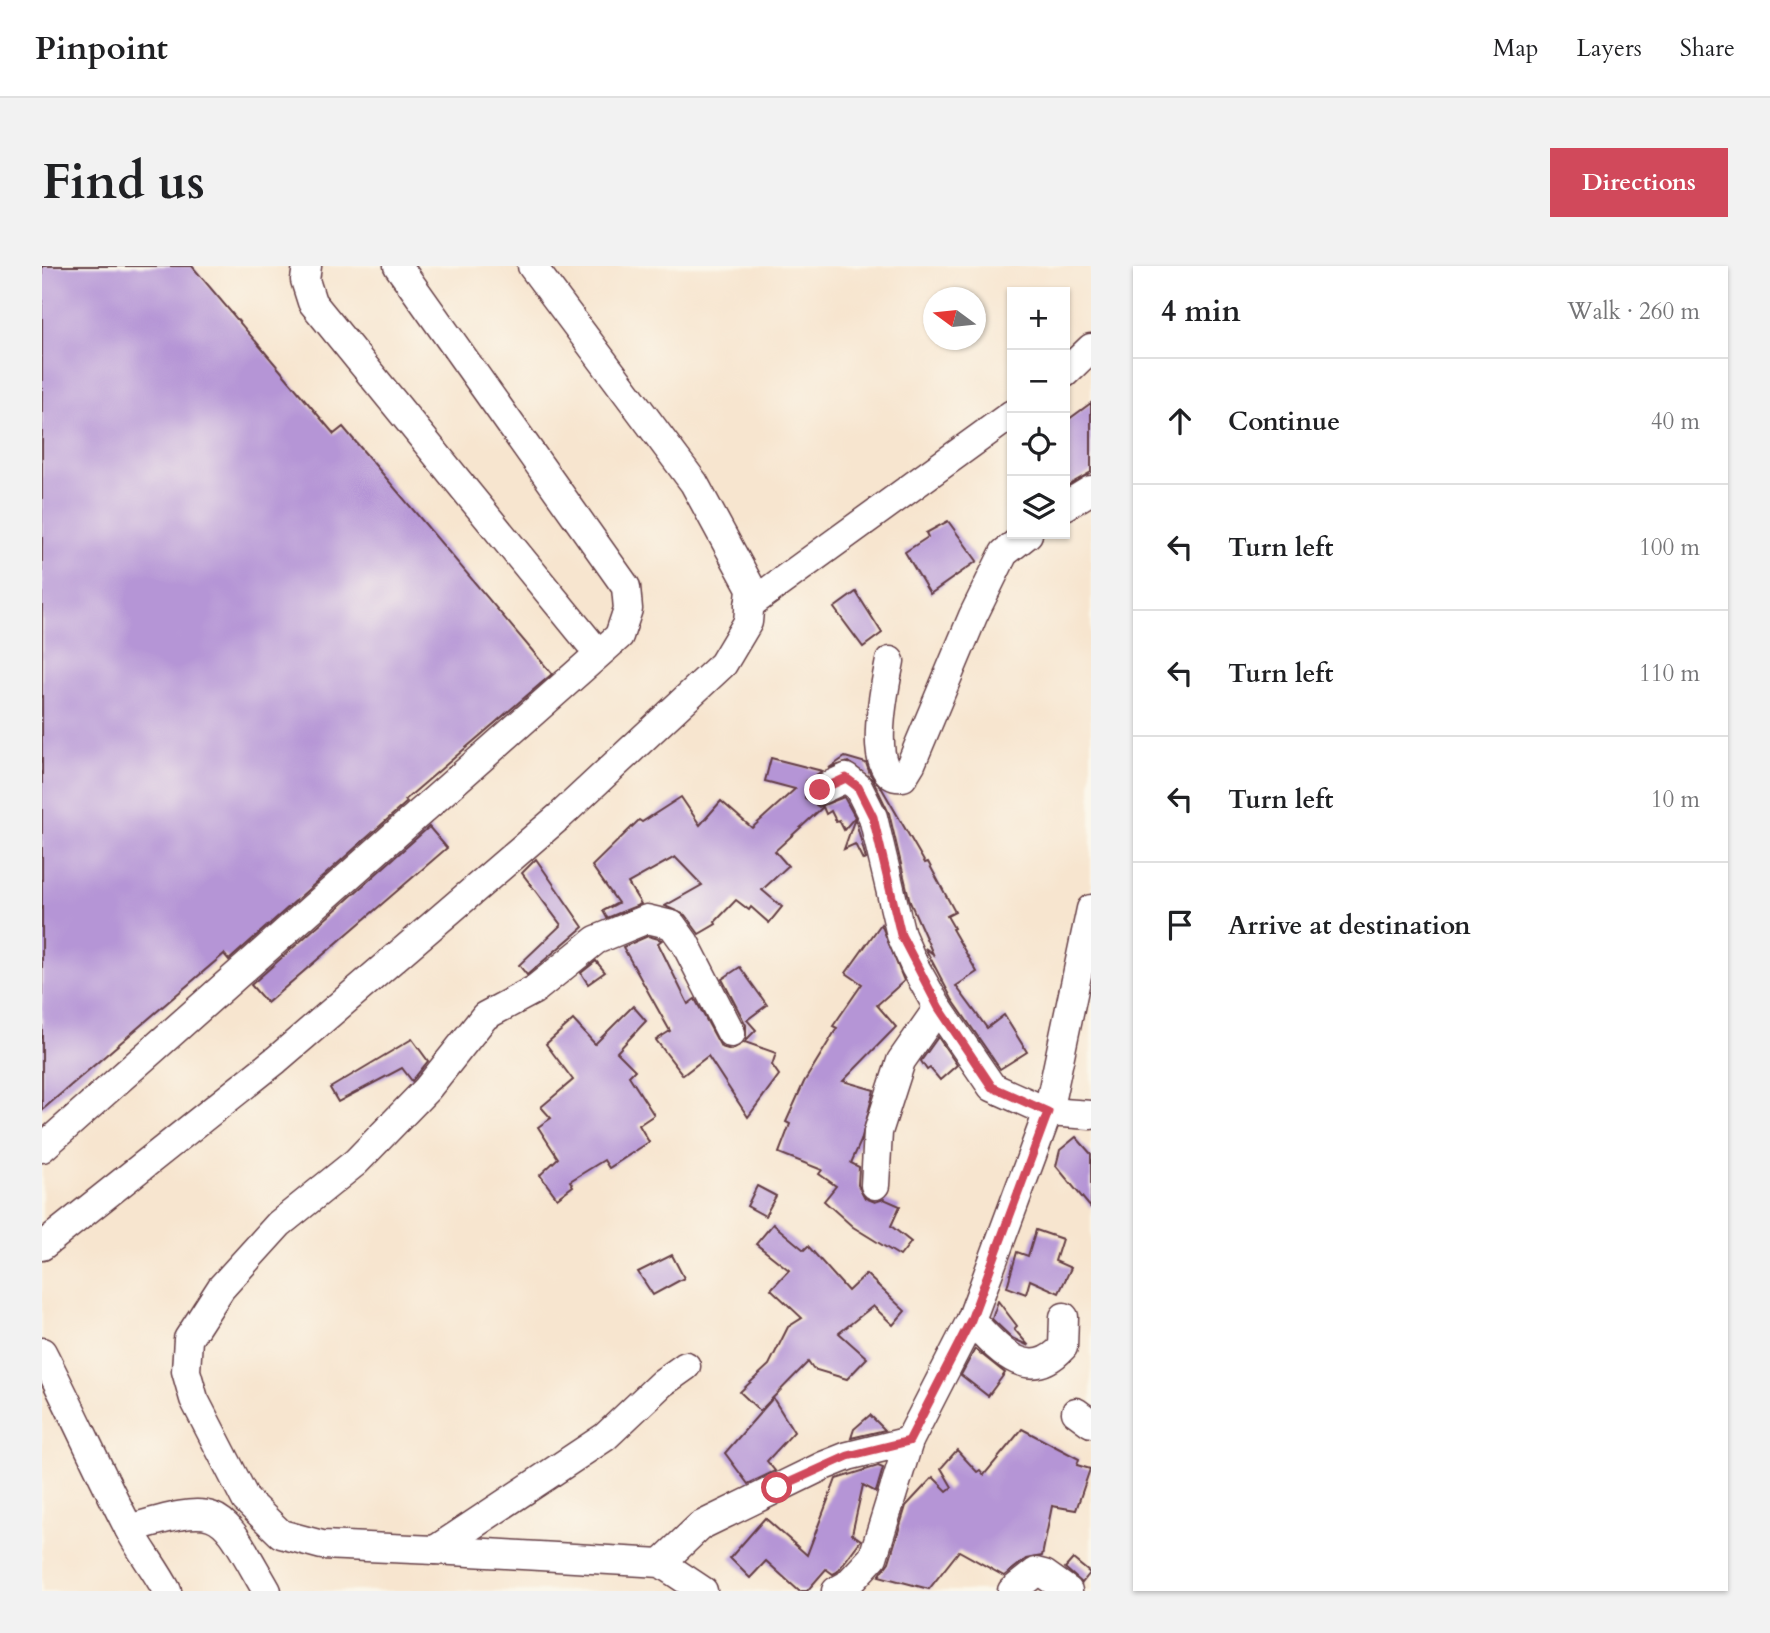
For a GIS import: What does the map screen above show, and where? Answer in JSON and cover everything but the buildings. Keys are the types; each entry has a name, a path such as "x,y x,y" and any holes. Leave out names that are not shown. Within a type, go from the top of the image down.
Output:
{"street":[{"path":"307,266 305,280 312,302 598,653"},
{"path":"42,1148 619,636 628,609 626,587 398,266"},
{"path":"42,1246 276,1060 561,815 723,664 748,622 751,588 694,483 532,266"},
{"path":"1070,368 1091,348"},
{"path":"749,605 1007,418"},
{"path":"1070,503 1091,490"},
{"path":"890,661 880,706 879,731 881,752 891,775 896,778 903,777 911,764 973,616 1004,553 1022,539"},
{"path":"820,790 846,778 858,787 873,817 901,935 939,1008 992,1087 1048,1112 1091,1115"},
{"path":"846,1589 873,1557 909,1441 971,1320 1048,1112 1091,909"},
{"path":"703,1591 661,1563 321,1545 281,1534 246,1500 194,1399 186,1371 188,1339 220,1288 279,1224 356,1162 427,1089 485,1016 534,990 596,940 648,919 672,925 731,1033"},
{"path":"875,1185 878,1132 901,1061 939,1008"},
{"path":"971,1320 1007,1357 1023,1363 1038,1363 1055,1356 1063,1348 1064,1317"},
{"path":"42,1352 129,1529 150,1559 167,1591"},
{"path":"435,1549 605,1437 662,1383 686,1366"},
{"path":"661,1563 700,1526 835,1461 909,1441"},
{"path":"129,1529 180,1514 212,1514 246,1500"},
{"path":"212,1514 227,1523 267,1591"},
{"path":"1012,1591 1036,1572 1044,1574 1068,1591"}],"route":[{"path":"777,1488 848,1456 909,1441 971,1320 1048,1112 992,1087 915,967 901,935 873,817 858,787 846,778 820,790"}]}
